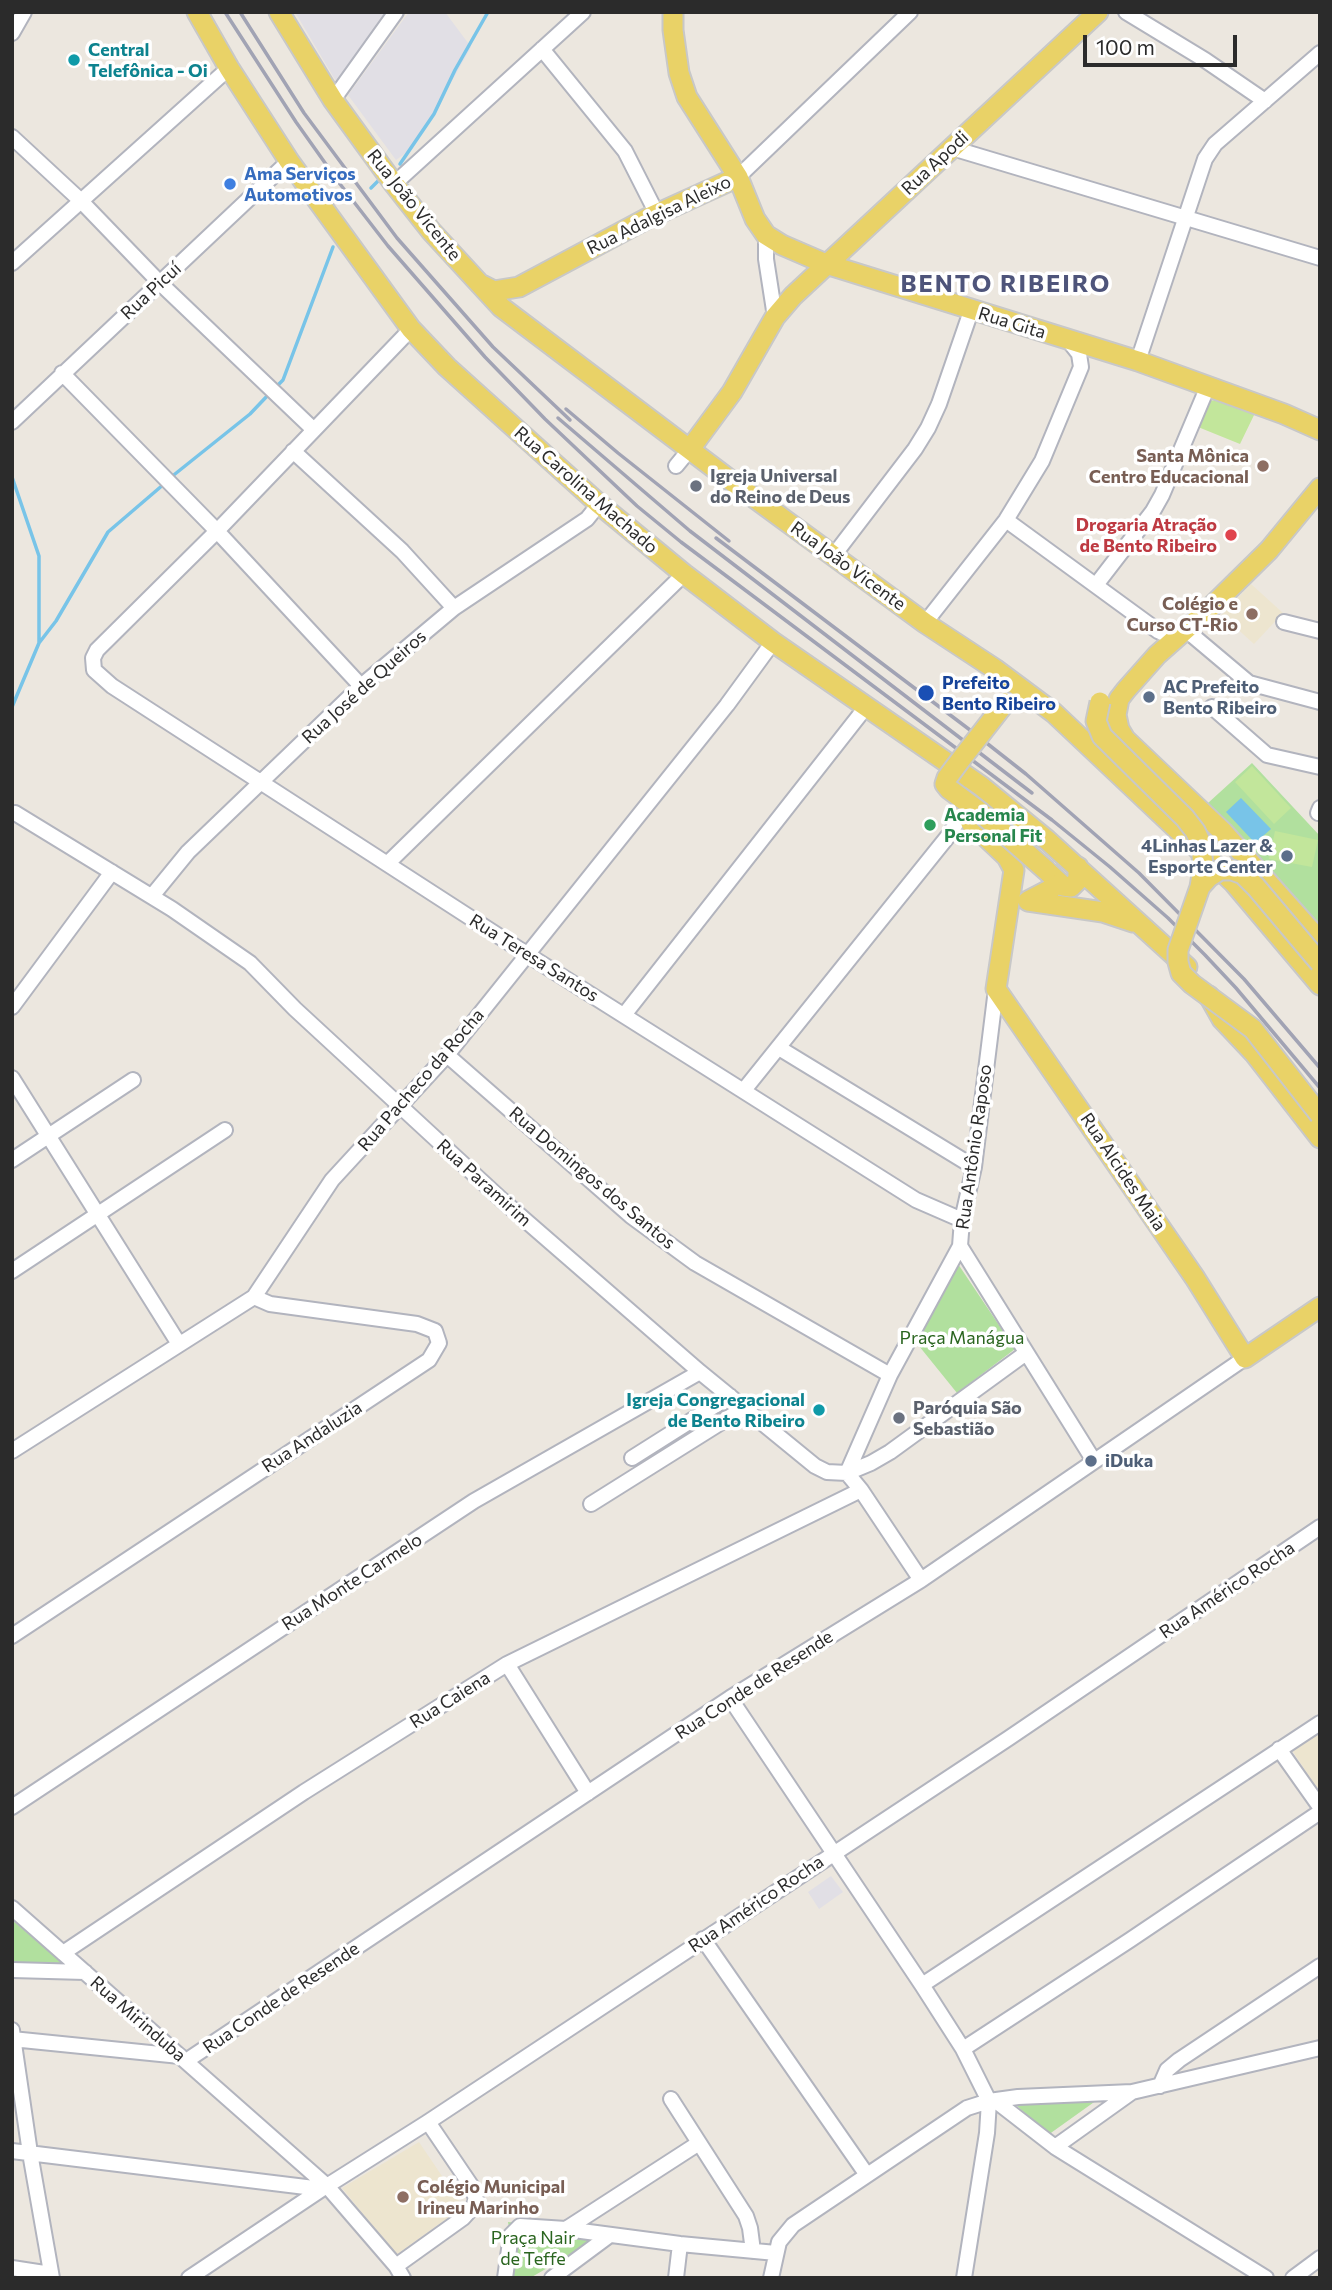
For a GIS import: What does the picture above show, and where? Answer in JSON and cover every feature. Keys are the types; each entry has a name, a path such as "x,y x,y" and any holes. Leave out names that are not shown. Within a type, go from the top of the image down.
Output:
{"main road":[{"name":"Rua Carolina Machado","path":"197,12 229,68 289,161 411,329 447,367 599,504 684,574 773,642 981,786 1078,867 1196,975 1217,1013 1260,1061 1320,1138"},
{"name":"Rua João Vicente","path":"279,12 333,100 394,184 431,232 486,294 513,317 925,623 1012,695 1054,713 1234,883 1320,985"},
{"path":"673,12 679,73 687,97 738,177 755,219 766,234"},
{"name":"Rua Apodi","path":"690,449 732,392 775,317 826,264 1098,12"},
{"name":"Rua Adalgisa Aleixo","path":"479,283 494,290 519,287 657,214 738,177"},
{"name":"Rua Gita","path":"766,234 782,245 826,264 1138,361 1284,414 1320,430"},
{"path":"513,317 511,301 519,287"},
{"path":"1320,488 1269,550 1181,635 1119,680 1108,706 1096,720 1102,736 1185,818 1197,834 1204,858 1200,887 1178,950 1181,973 1192,984 1247,1023 1320,1115"},
{"path":"1012,695 945,784 1065,887 1073,887 1079,878 1078,867"},
{"path":"1108,706 1125,739 1223,832 1320,941"},
{"name":"Rua Antônio Raposo","path":"935,756 948,773 975,829 1007,857 1013,867 1008,923 996,989"},
{"path":"1200,887 1220,870 1233,870 1243,874 1320,963"},
{"path":"1008,923 1019,906 1051,889 1055,884 1050,875"},
{"path":"1028,901 1103,912 1142,926"},
{"path":"1269,923 1272,908 1288,905"},
{"name":"Rua Alcides Maia","path":"996,989 1195,1278 1245,1358"},
{"name":"Rua Conde de Resende","path":"1245,1358 1320,1307"}],"street":[{"path":"12,33 24,12"},
{"path":"333,100 396,12"},
{"path":"394,184 583,12"},
{"name":"Rua Adalgisa Aleixo","path":"738,177 910,12"},
{"path":"1126,12 1205,60 1265,102"},
{"path":"542,49 625,151 657,214"},
{"path":"1138,361 1205,159 1216,144 1320,53"},
{"path":"12,262 229,68"},
{"path":"12,137 80,200 160,283 314,430"},
{"path":"952,148 1320,258"},
{"name":"Rua Picuí","path":"12,422 289,161"},
{"path":"766,234 766,259 775,317"},
{"path":"834,555 928,428 971,311"},
{"path":"216,531 411,329"},
{"path":"925,623 1006,520 1042,461 1081,366 1079,354 1068,340"},
{"path":"62,373 216,531 361,686"},
{"path":"1096,585 1153,512 1208,386"},
{"path":"676,466 690,449"},
{"path":"293,451 402,551 454,608"},
{"name":"Rua José de Queiros","path":"152,896 188,852 361,686 454,608 587,519 599,504"},
{"path":"1006,520 1157,631 1181,635 1249,683 1320,702"},
{"name":"Rua Teresa Santos","path":"216,531 97,650 93,659 94,670 112,686 528,955 916,1200 962,1220"},
{"path":"388,863 684,574"},
{"path":"1284,622 1320,631"},
{"name":"Rua Pacheco da Rocha","path":"12,1451 254,1297 332,1180 447,1055 727,705 773,642"},
{"path":"1212,706 1267,755 1320,767"},
{"path":"624,1015 866,707"},
{"path":"744,1090 948,835 965,809"},
{"name":"Rua Paramirim","path":"15,813 152,896 250,963 295,1009 502,1200 700,1372 815,1466 827,1472 847,1473"},
{"path":"948,835 958,830 975,829"},
{"path":"12,1007 112,872"},
{"name":"Rua Antônio Raposo","path":"996,989 974,1167 962,1220 960,1246 1094,1461"},
{"path":"779,1048 974,1167"},
{"name":"Rua Domingos dos Santos","path":"447,1055 631,1216 695,1263 890,1375"},
{"path":"12,1078 179,1344"},
{"path":"12,1160 133,1080"},
{"path":"12,1271 225,1130"},
{"path":"847,1473 890,1375 960,1246"},
{"name":"Rua Andaluzia","path":"12,1636 429,1360 439,1343 435,1331 417,1324 271,1304 254,1297"},
{"path":"847,1473 890,1451 1026,1353"},
{"name":"Rua Conde de Resende","path":"183,2059 730,1698 921,1580 1245,1358"},
{"name":"Rua Monte Carmelo","path":"12,1807 474,1501 700,1372"},
{"path":"632,1458 730,1396"},
{"path":"591,1504 744,1408"},
{"path":"847,1473 921,1580"},
{"name":"Rua Caiena","path":"63,1953 304,1792 507,1664 861,1490"},
{"name":"Rua Américo Rocha","path":"189,2278 1009,1738 1320,1527"},
{"path":"507,1664 587,1793"},
{"path":"730,1698 922,1985 993,2102 1055,2147 1266,2278"},
{"path":"922,1985 1320,1723"},
{"path":"963,2049 1130,1940 1320,1809 1279,1749"},
{"name":"Rua Mirinduba","path":"12,1908 325,2187 399,2272"},
{"path":"704,1939 867,2175"},
{"path":"1160,2086 1167,2070 1179,2060 1320,1966"},
{"path":"12,1970 85,1972"},
{"path":"12,2269 51,2276 13,2036 183,2059"},
{"path":"771,2278 779,2242 793,2225 967,2108 1018,2097 1132,2092 1320,2049"},
{"path":"1055,2147 1132,2092"},
{"path":"671,2099 746,2216 753,2251"},
{"path":"964,2278 993,2102"},
{"path":"399,2272 463,2218 474,2206 476,2199 472,2187 428,2122"},
{"path":"566,2229 699,2143"},
{"path":"12,2151 325,2187"},
{"path":"505,2278 510,2235 520,2226 776,2253"},
{"path":"552,2278 610,2235"},
{"path":"676,2278 680,2244"},
{"path":"1293,2278 1320,2258"}],"shaded area":[{"path":"295,12 385,12 337,83"},
{"path":"409,12 445,12 471,47 422,134 407,152 396,160 348,95"},
{"name":"Colégio e Curso CT-Rio","path":"1251,584 1283,613 1254,644 1222,615"},
{"path":"1320,1721 1320,1789 1316,1787 1288,1744"},
{"path":"831,1876 843,1892 819,1909 808,1892"},
{"name":"Colégio Municipal Irineu Marinho","path":"419,2142 463,2207 396,2255 342,2188"}],"green space":[{"path":"1215,400 1256,411 1240,444 1198,427 1209,401"},
{"name":"4Linhas Lazer & Esporte Center","path":"1252,763 1320,836 1320,928 1208,803"},
{"path":"1252,766 1291,808 1274,824 1235,782"},
{"path":"1275,831 1318,840 1312,867 1269,859"},
{"name":"Praça Manágua","path":"958,1264 1015,1349 957,1393 915,1341"},
{"path":"12,1920 64,1964 12,1962"},
{"path":"1097,2100 1048,2135 1014,2103"},
{"name":"Praça Nair de Teffe","path":"508,2222 565,2228 596,2240 530,2278 507,2278 510,2234"}],"water":[{"path":"1241,798 1271,829 1255,843 1226,812"}],"waterway":[{"path":"400,164 434,114 488,12"},
{"path":"371,188 378,181"},
{"path":"276,387 283,380 333,247"},
{"path":"170,478 250,414 270,393"},
{"path":"12,477 39,556 39,643 12,707"},
{"path":"39,643 56,621 108,532 164,484"}],"railway":[{"path":"225,12 296,122 388,246 485,357 545,419 637,506 681,542 1052,820 1110,867 1205,955 1320,1088"},
{"path":"240,12 304,113 397,238 493,347 570,420"},
{"path":"566,409 729,541"},
{"path":"558,418 690,531 1032,793"},
{"path":"716,538 1026,774 1139,873 1244,979 1320,1068"}],"place":[{"name":"Central Telefônica - Oi","path":"74,60"},
{"name":"Ama Serviços Automotivos","path":"230,184"},
{"name":"Santa Mônica Centro Educacional","path":"1263,466"},
{"name":"Igreja Universal do Reino de Deus","path":"696,486"},
{"name":"Drogaria Atração de Bento Ribeiro","path":"1231,535"},
{"name":"Colégio e Curso CT-Rio","path":"1252,614"},
{"name":"Prefeito Bento Ribeiro","path":"926,693"},
{"name":"AC Prefeito Bento Ribeiro","path":"1149,697"},
{"name":"Academia Personal Fit","path":"930,825"},
{"name":"4Linhas Lazer & Esporte Center","path":"1287,856"},
{"name":"Igreja Congregacional de Bento Ribeiro","path":"819,1410"},
{"name":"Paróquia São Sebastião","path":"899,1418"},
{"name":"iDuka","path":"1091,1461"},
{"name":"Colégio Municipal Irineu Marinho","path":"403,2197"}],"district":[{"name":"BENTO RIBEIRO","path":"1006,284"}]}
